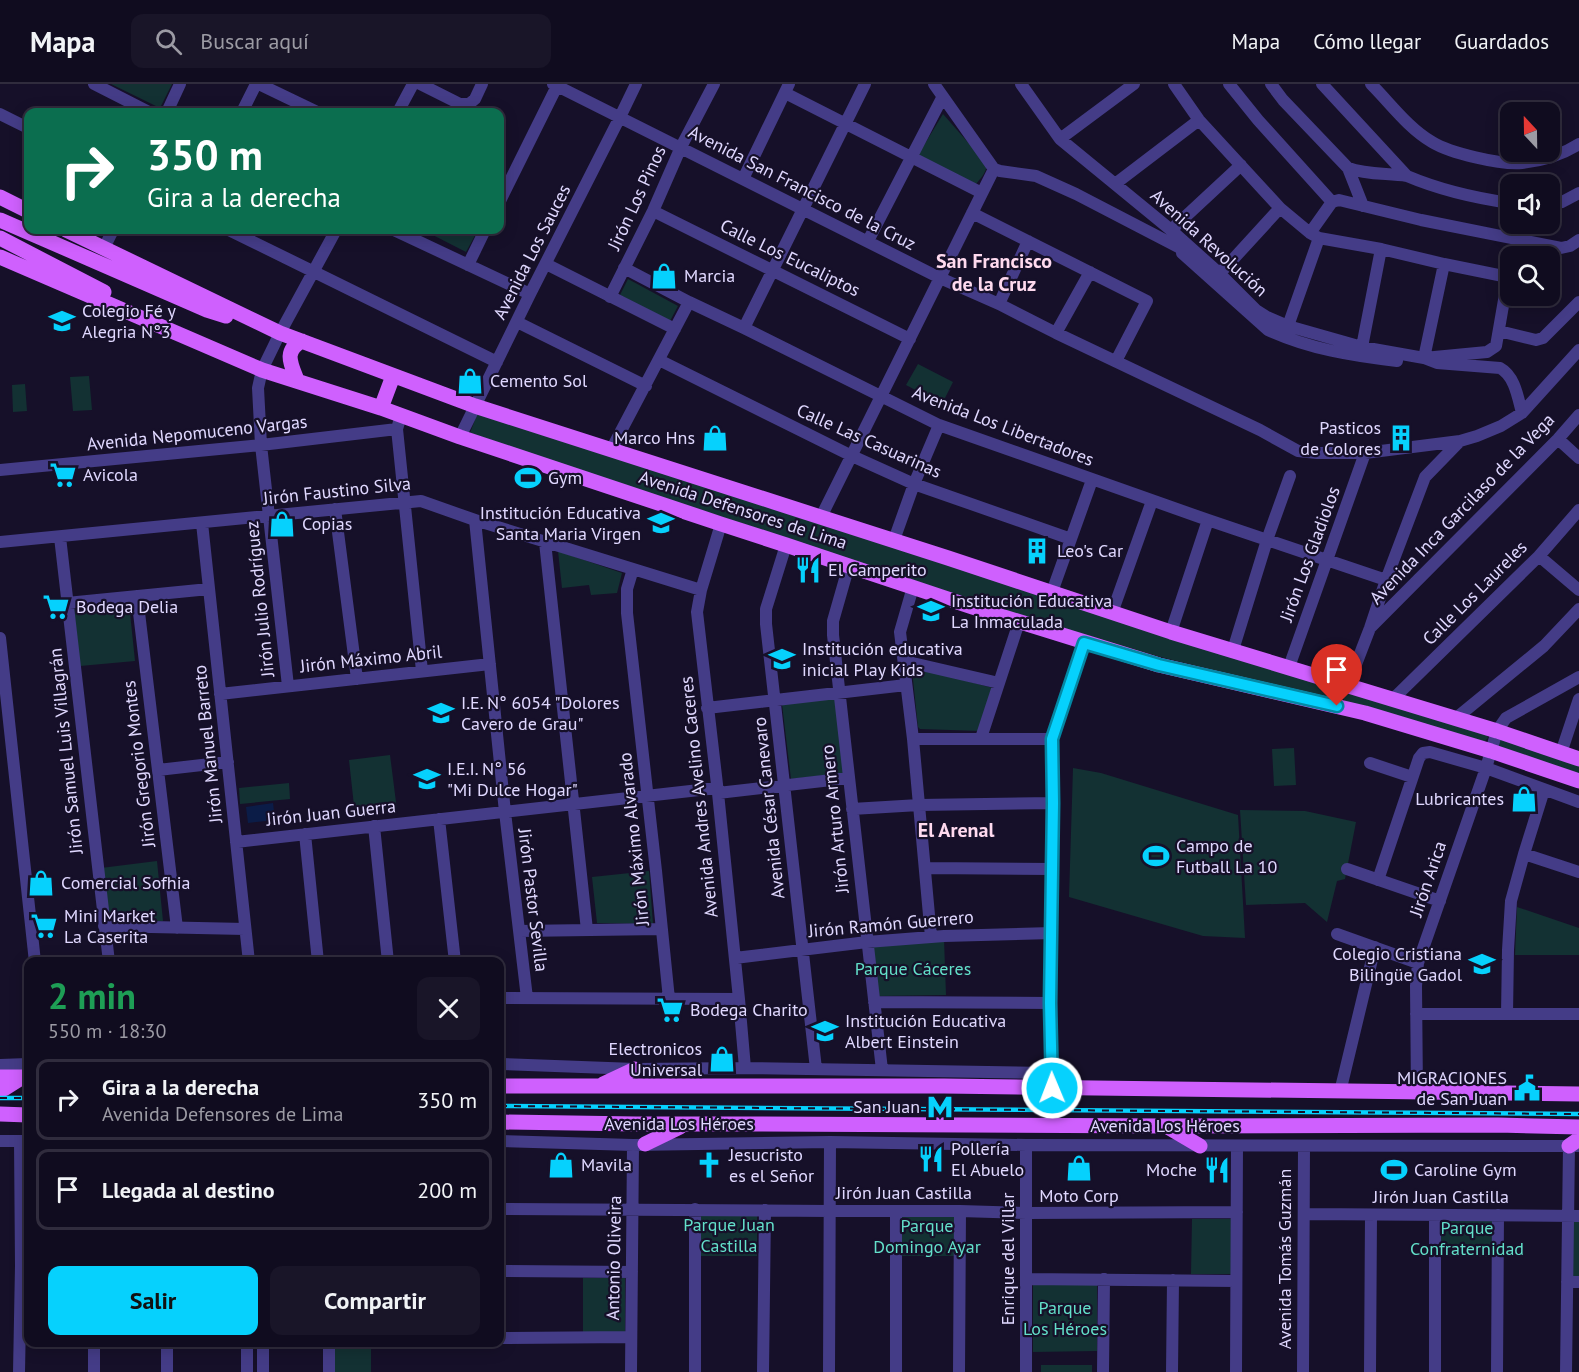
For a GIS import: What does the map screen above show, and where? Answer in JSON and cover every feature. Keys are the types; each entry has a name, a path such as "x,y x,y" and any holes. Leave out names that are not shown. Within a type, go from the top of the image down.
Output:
{"main road":[{"path":"0,197 24,209"},
{"path":"0,220 24,229"},
{"path":"35,234 207,310 280,333"},
{"name":"Avenida Defensores de Lima","path":"74,234 280,333 475,406 894,540 1171,632 1497,731 1579,759"},
{"path":"0,238 227,355"},
{"name":"Avenida Defensores de Lima","path":"0,257 262,370 381,408 399,422 460,437 1084,643 1159,665 1342,707 1491,751 1579,781"},
{"path":"297,381 292,367 291,350 294,345 302,341"},
{"path":"381,408 393,376"},
{"path":"598,1086 635,1069"},
{"path":"0,1077 24,1078"},
{"path":"0,1089 24,1079"},
{"name":"Avenida Los Héroes","path":"504,1086 944,1086 1051,1080 1340,1092 1579,1094"},
{"path":"0,1114 24,1115"},
{"name":"Avenida Los Héroes","path":"504,1122 685,1125 1498,1125 1579,1127"},
{"path":"0,1124 24,1124"},
{"path":"639,1144 685,1125"},
{"path":"1166,1126 1200,1146"}],"street":[{"path":"93,84 141,108"},
{"path":"169,108 180,84"},
{"path":"244,108 257,84 308,108"},
{"path":"400,108 412,84"},
{"path":"420,84 468,108 482,84"},
{"name":"Avenida Los Sauces","path":"460,437 636,84"},
{"name":"Jirón Los Pinos","path":"610,297 653,211 681,147 714,84"},
{"path":"744,328 865,84"},
{"path":"934,84 994,169 1036,176 1170,236 1268,330 1306,344 1355,356 1500,368 1505,370 1512,380 1522,413"},
{"name":"Avenida Revolución","path":"1022,84 1060,139 1115,184 1170,236 1219,273 1256,310 1267,317 1288,326 1362,347 1423,361 1487,352 1496,346 1499,331"},
{"path":"1060,139 1134,84"},
{"path":"1174,84 1199,120 1281,208 1315,235 1508,276 1499,331 1536,340 1543,338 1579,302"},
{"path":"1229,84 1258,120 1332,202"},
{"path":"1271,84 1282,100 1348,168 1363,206"},
{"path":"1322,84 1407,176"},
{"path":"1371,84 1433,143 1478,158 1520,163 1549,158 1579,144"},
{"path":"504,193 556,85"},
{"name":"Avenida San Francisco de la Cruz","path":"556,85 940,278 999,304 1260,430 1298,451 1365,453 1460,441 1477,436 1501,426 1522,413 1579,350"},
{"path":"743,179 787,89 845,124 982,194"},
{"path":"868,242 942,98"},
{"path":"0,114 24,126"},
{"path":"1115,184 1199,120"},
{"path":"1170,236 1241,165"},
{"path":"1348,168 1367,173 1384,172 1407,176 1477,198 1500,201"},
{"path":"821,517 994,169"},
{"path":"1560,202 1579,193"},
{"path":"1288,326 1315,235 1332,202 1339,200 1420,220 1560,248 1570,246 1579,240"},
{"path":"1219,273 1281,208"},
{"name":"Calle Los Eucaliptos","path":"653,211 910,339"},
{"path":"972,213 1148,301 1116,361"},
{"path":"104,248 111,234"},
{"path":"237,234 498,362"},
{"path":"254,242 259,234"},
{"name":"Jirón Julio Rodríguez","path":"288,686 261,445 258,388 262,370 280,333 334,234"},
{"path":"412,234 468,265 530,294"},
{"path":"468,265 483,234"},
{"path":"999,304 1028,241"},
{"path":"1362,347 1381,249"},
{"path":"546,264 675,329"},
{"path":"1423,361 1444,264"},
{"name":"Avenida Los Libertadores","path":"624,268 939,425 1152,501 1386,580"},
{"path":"1056,333 1090,272"},
{"path":"611,450 689,302"},
{"path":"517,322 646,386"},
{"name":"Calle Las Casuarinas","path":"659,360 852,456 914,484 1071,539"},
{"name":"Avenida Inca Garcilaso de la Vega","path":"1370,628 1558,439 1579,415"},
{"path":"399,422 403,502 422,671"},
{"name":"Avenida Nepomuceno Vargas","path":"0,470 261,445 399,422"},
{"path":"894,540 939,425"},
{"path":"1558,439 1579,458"},
{"path":"1348,686 1425,477 1460,441"},
{"name":"Jirón Los Gladiolos","path":"1289,667 1365,453"},
{"path":"1233,650 1290,476"},
{"path":"1052,592 1092,480"},
{"name":"Jirón Faustino Silva","path":"0,542 421,501 701,590"},
{"path":"1112,613 1152,501"},
{"path":"334,509 357,678"},
{"name":"Calle Los Laureles","path":"1393,699 1539,556 1579,510"},
{"name":"Jirón Pastor Sevilla","path":"475,520 504,812 527,998"},
{"path":"1171,632 1208,520"},
{"name":"Jirón Manuel Barreto","path":"202,523 248,957"},
{"name":"Avenida Andres Avelino Caceres","path":"721,524 696,612 735,958 745,1068"},
{"name":"Jirón Samuel Luis Villagrán","path":"60,537 108,957"},
{"path":"545,542 587,930"},
{"name":"Avenida César Canevaro","path":"786,545 766,609 766,624 816,1069"},
{"path":"1539,556 1579,590"},
{"name":"Jirón Arturo Armero","path":"849,565 833,621 833,635 882,1070"},
{"name":"Jirón Máximo Alvarado","path":"633,569 627,589 627,613 669,999"},
{"path":"913,587 900,632 913,739 931,937"},
{"path":"68,603 209,588"},
{"name":"Jirón Gregorio Montes","path":"137,596 177,928"},
{"path":"1455,719 1544,646 1579,609"},
{"path":"981,738 1019,622"},
{"path":"0,638 34,957"},
{"path":"1051,1080 1052,739 1084,643"},
{"path":"904,661 999,683"},
{"name":"Jirón Máximo Abril","path":"220,694 490,664"},
{"path":"1497,731 1506,718 1578,680"},
{"path":"707,708 906,685"},
{"path":"1561,753 1579,699"},
{"name":"Jirón Arica","path":"1418,1093 1416,986 1418,963 1497,731"},
{"path":"913,739 1052,739"},
{"path":"1378,880 1412,777 1423,753 1431,752 1486,768 1579,802"},
{"path":"158,770 228,762"},
{"path":"1370,763 1412,777"},
{"name":"Jirón Juan Guerra","path":"236,842 648,796 784,786 849,778"},
{"path":"1507,1014 1510,906 1544,790"},
{"path":"852,809 919,805 1053,803"},
{"path":"439,819 454,957"},
{"path":"374,826 387,957"},
{"path":"305,834 317,957"},
{"path":"1524,854 1579,872"},
{"path":"925,868 1052,869"},
{"path":"1347,869 1440,901"},
{"path":"104,926 245,929"},
{"path":"519,932 662,929"},
{"name":"Jirón Ramón Guerrero","path":"735,958 867,942 931,937 1052,933"},
{"path":"1337,934 1418,963"},
{"path":"1340,1092 1376,947"},
{"path":"504,998 739,999"},
{"path":"874,1002 1050,1003"},
{"path":"1416,1014 1579,1014"},
{"name":"Avenida Los Héroes","path":"504,1064 635,1069 882,1070 1051,1080"},
{"path":"0,1065 24,1077"},
{"path":"0,1141 24,1141 24,1217"},
{"name":"Avenida Los Héroes","path":"504,1141 639,1144 830,1142 1200,1146 1576,1144"},
{"path":"829,1372 830,1142"},
{"name":"Antonio Oliveira","path":"631,1372 632,1209 639,1144"},
{"path":"1566,1372 1573,1344 1573,1216 1576,1144"},
{"name":"Enrique del Villar","path":"1026,1145 1026,1372"},
{"path":"1236,1372 1237,1146"},
{"name":"Avenida Tomás Guzmán","path":"1303,1372 1304,1146"},
{"name":"Jirón Juan Castilla","path":"504,1209 1027,1213 1237,1212"},
{"path":"695,1209 695,1372"},
{"path":"763,1372 765,1210"},
{"path":"896,1211 896,1372"},
{"path":"959,1372 960,1211"},
{"name":"Jirón Juan Castilla","path":"1304,1214 1573,1216"},
{"path":"1370,1372 1371,1215"},
{"path":"1435,1215 1435,1372"},
{"path":"1497,1372 1498,1215"},
{"path":"504,1271 632,1272"},
{"path":"1026,1279 1236,1281"},
{"path":"1104,1280 1104,1372"},
{"path":"1172,1372 1173,1280"},
{"path":"19,1372 24,1284"},
{"path":"504,1338 631,1337"},
{"path":"94,1347 94,1372"},
{"path":"167,1347 167,1372"},
{"path":"247,1347 247,1372"},
{"path":"263,1347 263,1372"},
{"path":"329,1347 329,1372"}],"green space":[{"path":"111,84 172,84 160,108"},
{"path":"943,114 986,163 985,172 976,184 918,155"},
{"path":"431,234 476,234 466,252"},
{"path":"628,279 678,306 670,321 620,295"},
{"path":"918,364 953,382 942,404 906,385"},
{"path":"89,376 92,410 73,411 70,377"},
{"path":"25,384 27,411 13,412 12,385"},
{"path":"478,412 1343,688 1339,702 1093,640 470,433"},
{"path":"558,551 622,573 617,593 591,595 589,585 562,588"},
{"path":"129,603 135,661 80,666 74,609"},
{"path":"914,667 993,688 980,731 920,729 912,670"},
{"path":"1346,692 1487,734 1488,738 1484,742 1344,701"},
{"path":"836,698 844,773 791,779 782,704"},
{"path":"1500,739 1579,762 1579,777 1498,749"},
{"path":"1294,748 1296,785 1274,786 1272,749"},
{"path":"390,755 397,810 355,815 349,760"},
{"name":"Campo de Futball La 10","path":"1073,768 1101,773 1238,815 1245,938 1203,936 1069,897"},
{"path":"289,783 290,799 240,804 239,788"},
{"path":"1240,810 1305,811 1356,822 1345,879 1337,881 1327,922 1305,903 1246,905"},
{"path":"157,861 163,921 108,920 101,868"},
{"path":"649,871 653,924 597,923 592,877"},
{"path":"1517,907 1579,928 1579,955 1515,955"},
{"name":"Parque Cáceres","path":"944,939 946,995 878,996 873,945"},
{"name":"Parque Juan Castilla","path":"701,1214 757,1214 757,1256 701,1256"},
{"name":"Parque Domingo Ayar","path":"899,1216 956,1216 955,1256 899,1256"},
{"path":"1192,1219 1232,1219 1231,1274 1191,1274"},
{"name":"Parque Confraternidad","path":"1440,1220 1493,1220 1493,1257 1440,1256"},
{"path":"1572,1221 1579,1221 1579,1276 1571,1276"},
{"path":"583,1278 625,1278 625,1334 583,1333"},
{"name":"Parque Los Héroes","path":"1033,1285 1097,1285 1097,1351 1033,1352"},
{"path":"333,1347 371,1347 371,1372 333,1372"},
{"path":"1041,1365 1092,1365 1092,1372 1041,1372"}],"water":[{"path":"273,803 275,820 248,823 246,807"}],"railway":[{"path":"0,1098 24,1098"},
{"path":"504,1106 1579,1114"}],"place":[{"name":"Marcia","path":"664,276"},
{"name":"Colegio Fé y Alegria N°3","path":"62,321"},
{"name":"Cemento Sol","path":"470,381"},
{"name":"Marco Hns","path":"715,438"},
{"name":"Pasticos de Colores","path":"1401,438"},
{"name":"Avicola","path":"63,475"},
{"name":"Gym","path":"528,478"},
{"name":"Institución Educativa Santa Maria Virgen","path":"661,523"},
{"name":"Copias","path":"282,524"},
{"name":"Leo's Car","path":"1037,551"},
{"name":"El Camperito","path":"808,570"},
{"name":"Bodega Delia","path":"56,607"},
{"name":"Institución Educativa La Inmaculada","path":"931,611"},
{"name":"Institución educativa inicial Play Kids","path":"782,659"},
{"name":"I.E. N° 6054 \"Dolores Cavero de Grau\"","path":"441,713"},
{"name":"I.E.I. N° 56 \"Mi Dulce Hogar\"","path":"427,779"},
{"name":"Lubricantes","path":"1524,799"},
{"name":"Campo de Futball La 10","path":"1156,856"},
{"name":"Comercial Sofhia","path":"41,883"},
{"name":"Mini Market La Caserita","path":"44,926"},
{"name":"Colegio Cristiana Bilingüe Gadol","path":"1482,964"},
{"name":"Bodega Charito","path":"670,1010"},
{"name":"Institución Educativa Albert Einstein","path":"825,1031"},
{"name":"Electronicos Universal","path":"722,1059"},
{"name":"MIGRACIONES de San Juan","path":"1527,1088"},
{"name":"San Juan","path":"940,1107"},
{"name":"Pollería El Abuelo","path":"931,1159"},
{"name":"Mavila","path":"561,1165"},
{"name":"Jesucristo es el Señor","path":"709,1165"},
{"name":"Moto Corp","path":"1079,1168"},
{"name":"Moche","path":"1217,1170"},
{"name":"Caroline Gym","path":"1394,1170"}],"district":[{"name":"San Francisco de la Cruz","path":"994,272"},
{"name":"El Arenal","path":"956,830"}],"route":[{"path":"1052,1088 1050,1003 1052,739 1084,643 1159,665 1337,706"}]}
